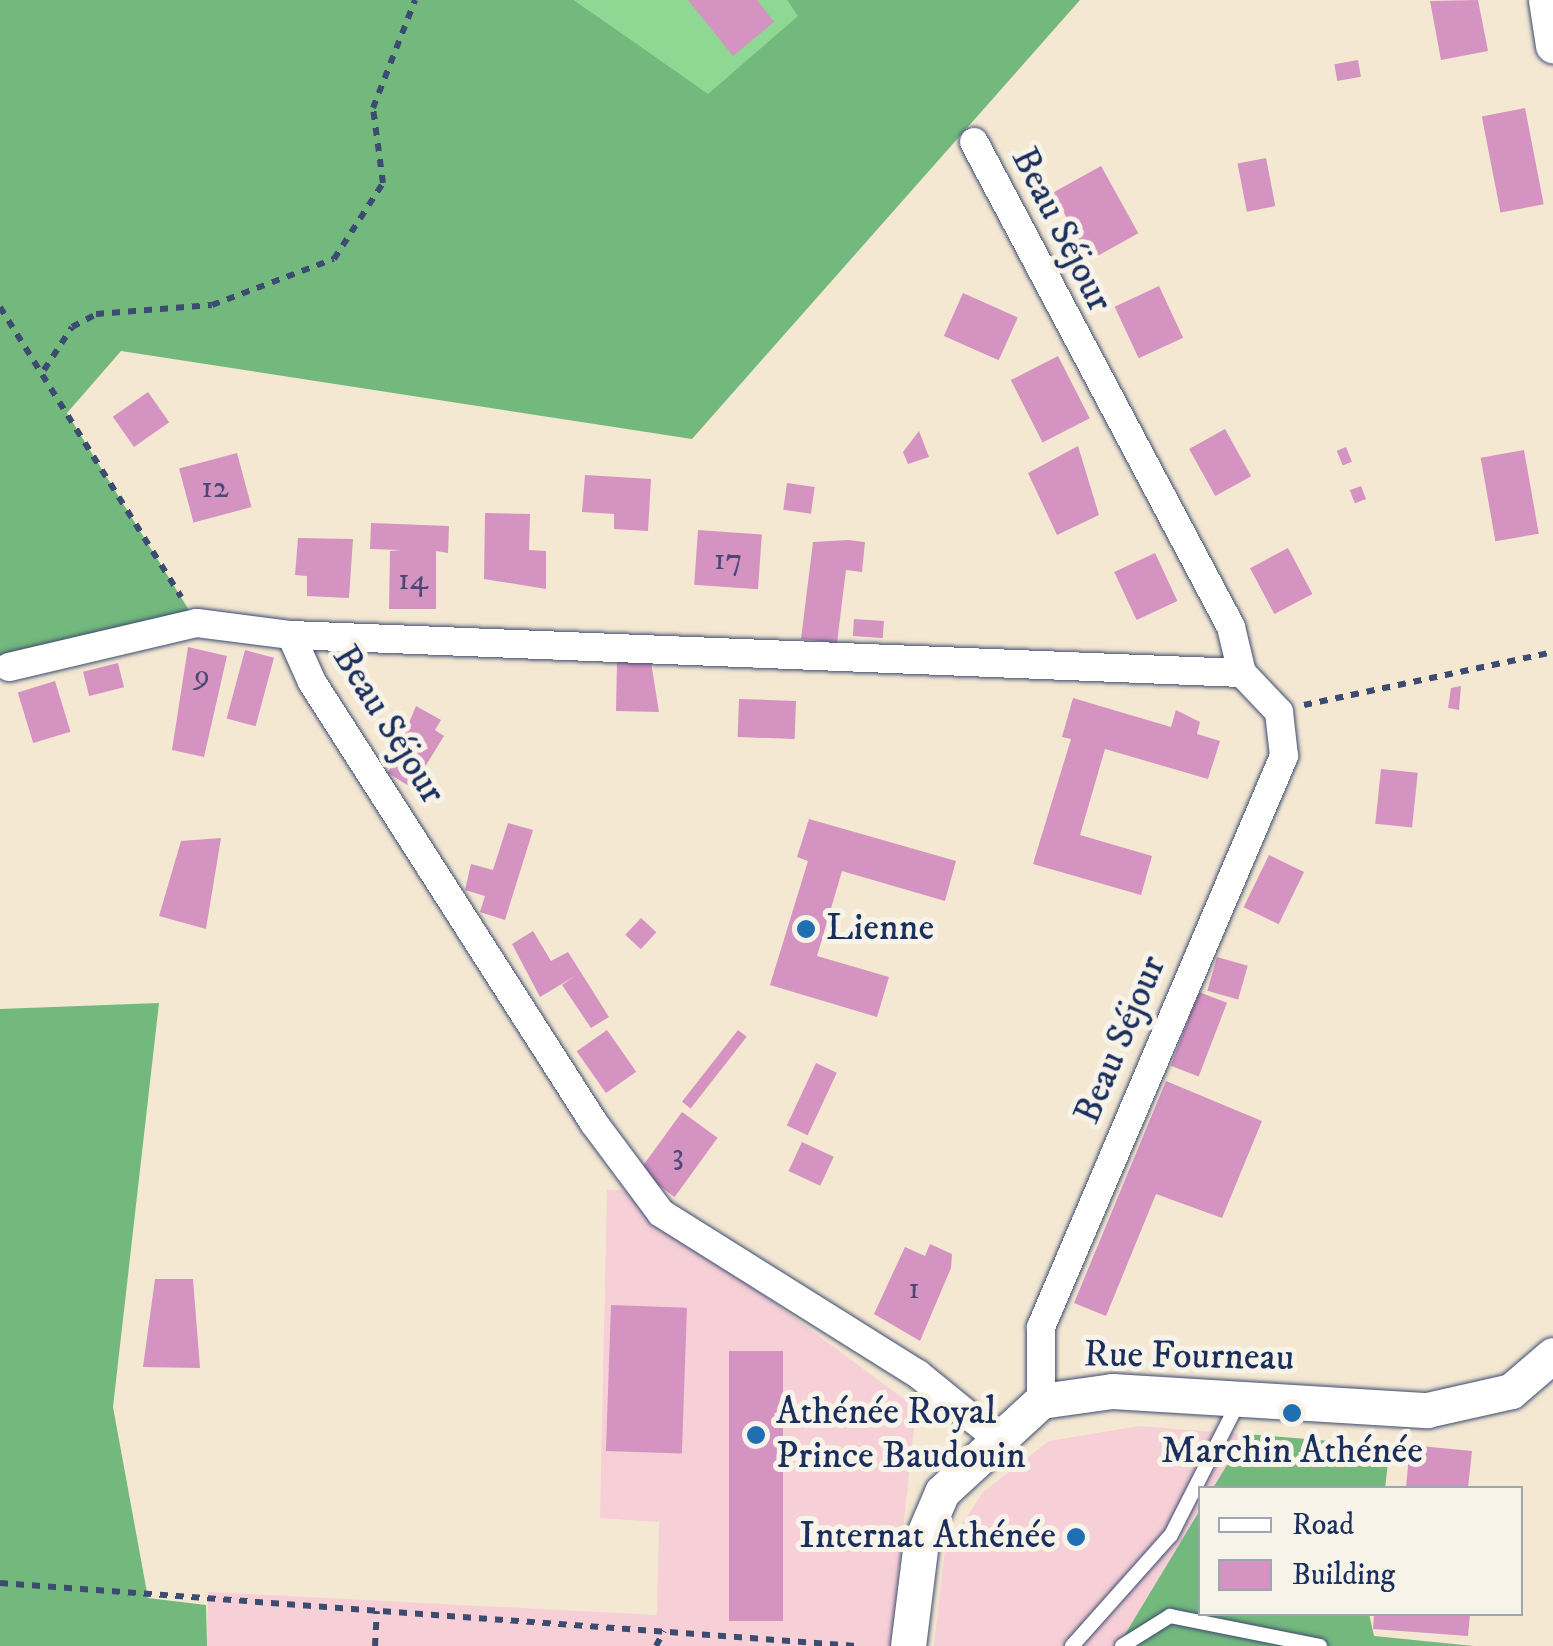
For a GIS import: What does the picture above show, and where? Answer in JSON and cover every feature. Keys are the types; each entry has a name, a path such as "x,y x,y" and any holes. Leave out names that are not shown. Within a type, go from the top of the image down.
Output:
{"street":[{"path":"1546,0 1553,45"},
{"name":"Beau Séjour","path":"974,142 1231,628 1242,673 1279,712 1278,782 1041,1328 1041,1401"},
{"path":"9,667 197,623 290,635"},
{"name":"Beau Séjour","path":"994,1436 918,1374 662,1213 594,1123 312,682 290,635 1242,673"},
{"name":"Rue Fourneau","path":"908,1646 921,1541 942,1492 994,1436 1041,1401 1112,1391 1471,1406 1522,1384 1553,1355"}],"lane":[{"path":"1072,1646 1171,1535 1241,1396"},
{"path":"1122,1646 1170,1616 1320,1646"}],"path":[{"path":"44,370 72,327 96,314 212,304 334,259 382,183 373,108 415,0"},
{"path":"0,307 44,370 197,623"},
{"path":"1279,712 1553,652"},
{"path":"0,1583 856,1646"},
{"path":"375,1646 377,1611"},
{"path":"656,1646 664,1631"}],"shaded area":[{"name":"Athénée Royal Prince Baudouin","path":"607,1190 622,1190 916,1408 891,1646 207,1646 208,1592 657,1615 659,1522 600,1518"},
{"name":"Internat Athénée","path":"1139,1426 1390,1446 1385,1486 1198,1486 1198,1616 1369,1616 1374,1636 1473,1646 934,1646 945,1550 983,1492 1049,1441"}],"green space":[{"path":"0,0 574,0 708,94 798,16 787,0 1080,0 692,439 121,351 67,413 197,623 0,668"},
{"path":"574,0 787,0 799,16 708,95"},
{"path":"159,1003 113,1407 148,1598 206,1605 207,1646 0,1646 0,1009"},
{"path":"1246,1434 1390,1446 1385,1486 1214,1486"},
{"path":"1198,1513 1198,1616 1369,1616 1374,1636 1473,1646 1118,1646"}],"building":[{"path":"688,0 757,0 774,22 733,56"},
{"path":"1478,0 1488,51 1441,60 1430,1"},
{"path":"1358,60 1361,77 1337,81 1334,64"},
{"path":"1525,108 1544,204 1501,213 1482,116"},
{"path":"1266,158 1275,206 1247,212 1238,164"},
{"path":"1101,166 1138,233 1090,260 1053,193"},
{"path":"1159,286 1183,338 1139,358 1115,307"},
{"path":"963,293 1018,317 999,360 944,336"},
{"path":"1058,356 1090,418 1043,442 1011,380"},
{"path":"148,392 169,422 134,447 113,417"},
{"path":"1225,429 1251,476 1215,496 1189,449"},
{"path":"919,431 929,457 908,464 903,452"},
{"path":"1078,446 1099,515 1057,535 1028,473"},
{"path":"1346,447 1352,462 1343,466 1337,451"},
{"path":"1524,450 1539,534 1495,541 1481,458"},
{"path":"237,453 251,507 194,523 179,469"},
{"path":"585,475 651,479 648,531 614,529 614,514 582,512"},
{"path":"787,483 815,487 811,514 783,510"},
{"path":"1361,486 1366,499 1355,503 1350,490"},
{"path":"485,513 530,514 529,550 546,551 546,589 484,579"},
{"path":"371,523 449,526 448,553 436,551 436,609 389,609 390,551 401,550 370,549"},
{"path":"698,530 762,534 758,589 694,585"},
{"path":"298,538 353,539 349,598 307,596 307,576 295,575"},
{"path":"813,542 865,542 862,572 846,570 837,643 801,639"},
{"path":"1288,548 1312,594 1274,614 1250,568"},
{"path":"1155,553 1177,601 1137,620 1114,572"},
{"path":"854,619 884,621 883,638 853,636"},
{"path":"188,647 227,656 204,757 172,750"},
{"path":"245,650 274,658 256,726 227,719"},
{"path":"617,662 651,662 659,712 616,711"},
{"path":"118,663 124,687 89,696 83,672"},
{"path":"55,681 70,732 33,743 18,692"},
{"path":"1461,686 1459,710 1448,708 1451,688"},
{"path":"1073,698 1171,727 1176,710 1200,722 1197,734 1220,741 1208,779 1105,749 1080,835 1152,856 1141,895 1033,864 1071,739 1062,737"},
{"path":"739,699 796,701 795,739 738,737"},
{"path":"416,706 441,720 435,730 444,736 412,788 388,773"},
{"path":"1381,769 1418,773 1412,828 1375,824"},
{"name":"Lienne","path":"809,819 956,861 945,901 842,871 817,956 889,977 877,1017 770,985 808,861 797,857"},
{"path":"508,823 533,830 505,920 480,912 485,896 465,890 471,864 493,870"},
{"path":"221,838 206,929 159,916 181,841"},
{"path":"1269,855 1304,872 1279,924 1244,907"},
{"path":"641,918 656,932 641,949 625,935"},
{"path":"533,931 551,961 568,952 609,1017 591,1028 562,985 575,976 540,997 512,944"},
{"path":"1217,957 1248,966 1238,999 1207,991"},
{"path":"1199,992 1227,1003 1199,1077 1171,1066"},
{"path":"607,1030 636,1072 606,1093 577,1051"},
{"path":"738,1030 747,1037 691,1108 682,1102"},
{"path":"816,1063 837,1073 808,1135 787,1126"},
{"path":"1166,1081 1262,1121 1222,1218 1156,1194 1106,1316 1074,1303"},
{"path":"682,1112 718,1138 675,1197 639,1171"},
{"path":"802,1142 834,1157 820,1186 788,1171"},
{"path":"930,1244 952,1254 951,1268 920,1341 874,1314 905,1247 925,1256"},
{"path":"155,1279 193,1279 200,1368 143,1367"},
{"path":"611,1305 687,1308 682,1454 606,1451"},
{"path":"729,1351 783,1351 783,1621 729,1621"},
{"path":"1410,1445 1472,1451 1468,1486 1406,1486"},
{"path":"1374,1616 1470,1616 1468,1636 1373,1629"}],"place":[{"name":"Lienne","path":"806,929"},
{"name":"Marchin Athénée","path":"1292,1413"},
{"name":"Athénée Royal Prince Baudouin","path":"756,1435"},
{"name":"Internat Athénée","path":"1076,1537"}]}
